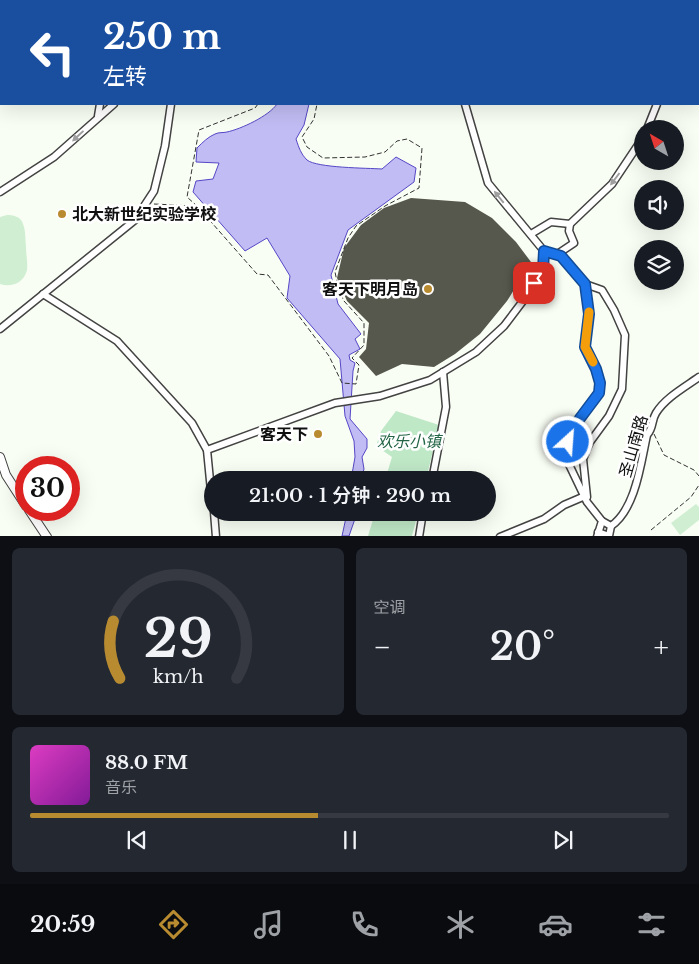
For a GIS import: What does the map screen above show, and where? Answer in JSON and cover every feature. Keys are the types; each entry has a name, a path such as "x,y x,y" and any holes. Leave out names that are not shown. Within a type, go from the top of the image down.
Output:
{"street":[{"path":"98,116 100,105"},
{"path":"0,192 54,157 113,105"},
{"path":"0,329 135,220 154,191 171,105"},
{"path":"465,105 488,183 544,251 561,256 585,284 602,290 614,310 625,335 622,390 609,416 590,442 583,459 586,499"},
{"path":"651,120 657,105"},
{"path":"556,255 574,243 569,231 570,224 612,184 634,151"},
{"path":"531,234 550,222 570,224"},
{"path":"206,450 335,403 380,396 430,380 476,352 504,326 543,270 544,251"},
{"path":"585,284 589,314 585,347 596,369 600,383 599,393 572,429 564,454 586,499 602,521 611,526 609,536 598,534 602,521"},
{"path":"43,294 117,341 192,424 206,450 208,471"},
{"path":"434,471 446,407 443,372"},
{"name":"圣山南路","path":"611,526 624,511 636,487 647,435 652,430 655,414 665,402 699,377"},
{"path":"0,457 6,476 15,490"},
{"path":"500,536 544,519 564,505 586,499"},
{"path":"36,521 46,536"},
{"path":"215,521 216,536"},
{"path":"419,536 422,521"}],"path":[{"path":"257,105 255,108 199,130 187,197 257,274 268,275 329,356 342,383 356,384 359,364 352,358 364,345 364,323 344,300 339,291 335,272 348,238 356,226 385,206 419,188 422,148 407,139 397,141 385,152 365,157 323,158 307,147 302,136 314,119 317,105"},
{"path":"146,204 197,206"},
{"path":"652,430 664,455 694,470 699,476"},
{"path":"650,530 691,497 699,485"}],"green space":[{"path":"7,215 20,219 25,233 27,270 23,278 13,285 0,284 0,217"},
{"name":"欢乐小镇","path":"396,411 439,425 428,471 388,471 392,457 376,446 381,431"},
{"path":"696,504 699,507 699,520 680,535 671,523"},
{"path":"373,521 416,521 412,536 368,536"}],"shaded area":[{"path":"276,105 309,105 304,125 296,139 303,155 312,163 382,169 396,157 416,168 414,182 348,230 331,275 338,304 361,334 355,339 360,349 349,355 350,360 355,363 350,419 367,439 367,448 362,457 363,471 353,471 355,457 354,441 345,416 340,359 287,298 290,276 267,238 245,251 193,192 196,181 213,179 219,163 196,162 197,148 215,134 247,125 268,113"},
{"path":"345,521 354,521 349,536 342,536"}],"building":[{"name":"客天下明月岛","path":"411,198 465,202 492,218 516,242 531,262 507,301 480,334 455,354 434,367 402,364 376,376 359,357 366,349 369,323 347,301 337,278 344,248 361,225 384,208"}],"slow traffic":[{"path":"589,312 585,347 593,362"}],"place":[{"name":"北大新世纪实验学校","path":"62,214"},
{"name":"客天下明月岛","path":"428,289"},
{"name":"客天下","path":"318,434"}],"route":[{"path":"534,283 543,270 544,251 561,256 585,284 589,314 585,347 596,369 600,383 599,393 572,429 568,442"}]}
